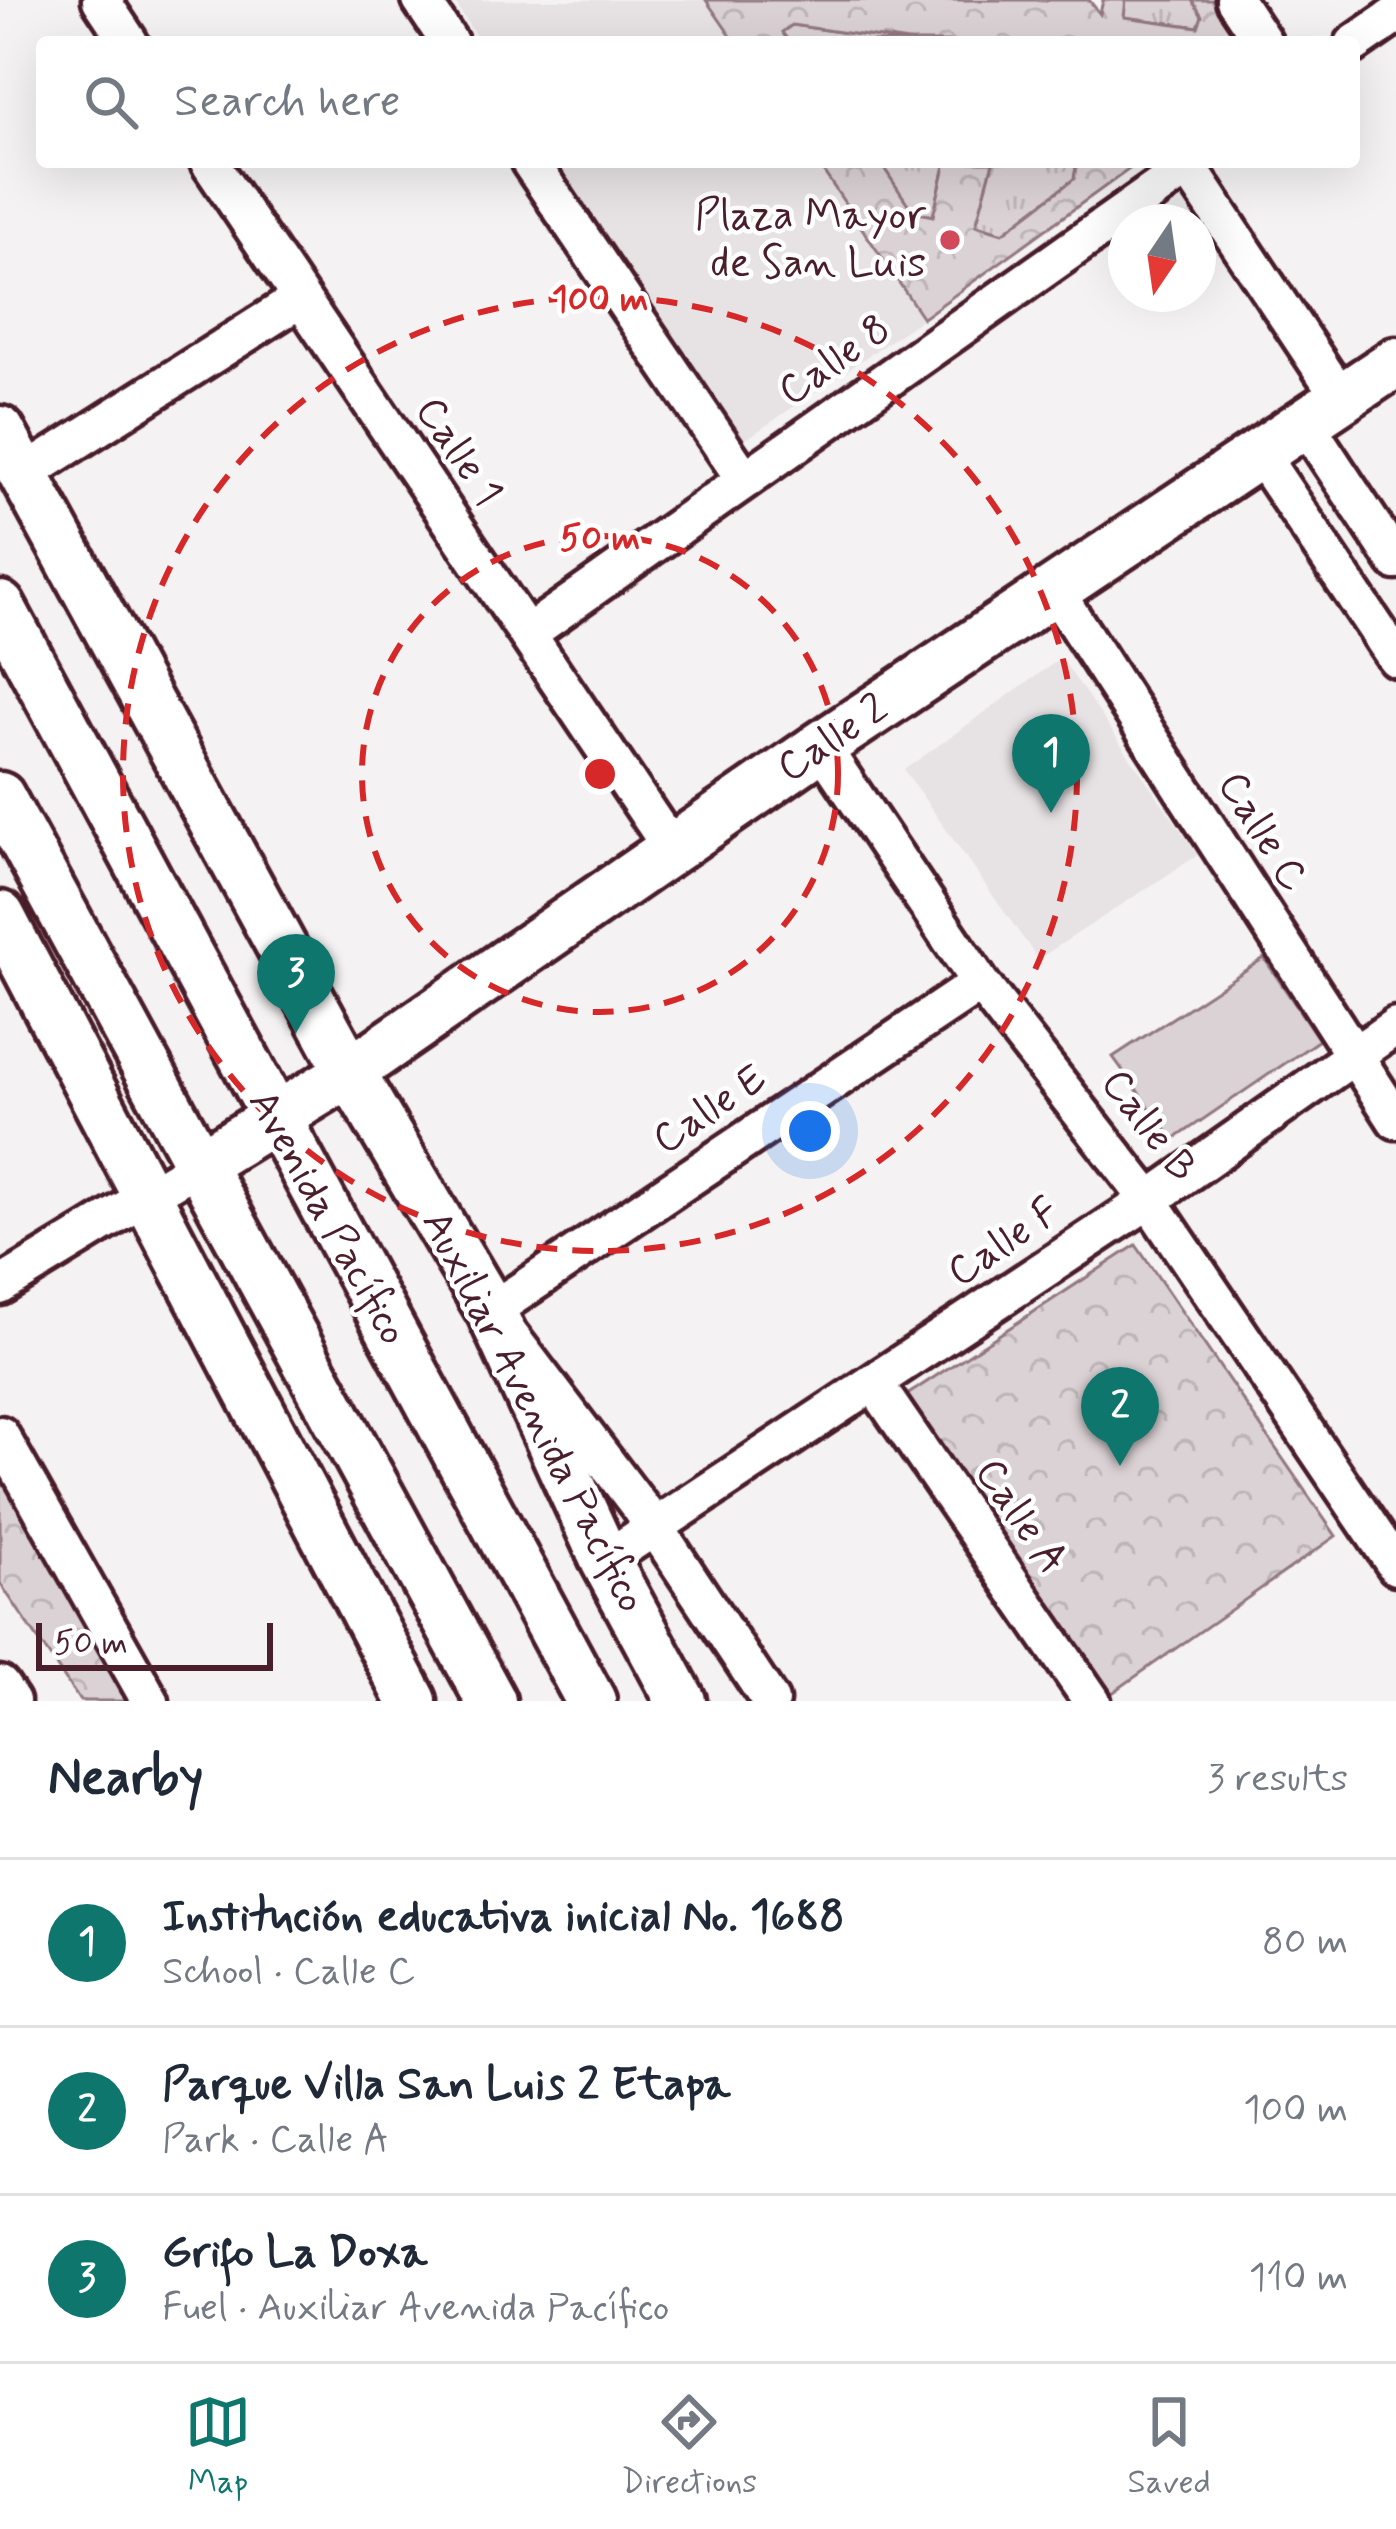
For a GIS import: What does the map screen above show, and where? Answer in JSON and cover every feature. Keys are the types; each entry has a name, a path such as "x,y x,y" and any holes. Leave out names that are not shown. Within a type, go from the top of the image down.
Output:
{"main road":[{"name":"Calle 2","path":"197,1166 350,1072 821,746 1396,362"},
{"name":"Auxiliar Avenida Pacífico","path":"0,431 350,1072 491,1311 605,1560 682,1701"},
{"name":"Avenida Pacífico","path":"0,606 274,1122 591,1701"},
{"path":"0,797 491,1701"},
{"path":"0,916 150,1194 412,1701"}],"street":[{"path":"101,0 125,36"},
{"path":"421,0 445,36"},
{"path":"1234,0 1259,36"},
{"path":"1360,40 1396,15"},
{"name":"Calle 1","path":"213,168 674,852"},
{"path":"534,168 745,479"},
{"name":"Calle 8","path":"527,634 1185,168"},
{"path":"1193,168 1322,408 1396,561"},
{"path":"23,475 300,299"},
{"path":"1258,452 1396,658"},
{"name":"Calle C","path":"1055,591 1396,1120"},
{"name":"Calle B","path":"821,746 980,983 1149,1200 1396,1566"},
{"name":"Calle E","path":"491,1311 980,983"},
{"name":"Calle F","path":"605,1560 1149,1200 1396,1026"},
{"path":"0,1286 197,1166"},
{"path":"491,1311 656,1527 770,1701"},
{"name":"Calle A","path":"874,1383 1092,1701"},
{"path":"0,1436 150,1701"},
{"path":"0,1685 11,1701"}],"shaded area":[{"path":"453,0 713,0 736,36 476,36"},
{"path":"561,168 824,168 923,318 739,444"},
{"path":"1061,658 1198,855 1038,959 904,770"}],"green space":[{"path":"706,0 1089,0 1100,14 1103,0 1126,0 1124,17 1198,27 1202,16 1192,0 1231,0 1256,36 867,36 792,25 782,32 785,36 731,36"},
{"path":"1126,0 1192,0 1202,16 1199,27 1123,17"},
{"path":"792,25 867,36 784,36 781,32"},
{"name":"Plaza Mayor de San Luis","path":"821,168 884,168 913,212 933,216 945,168 991,168 976,225 1003,233 1074,179 1076,168 1131,168 923,318"},
{"path":"884,168 945,168 933,216 913,212"},
{"path":"991,168 1076,168 1074,179 1004,233 976,225"},
{"path":"1264,958 1319,1040 1173,1140 1113,1057"},
{"path":"1136,1245 1336,1536 1108,1696 904,1397"},
{"path":"0,1467 133,1701 80,1701 0,1583"}],"place":[{"name":"Plaza Mayor de San Luis","path":"950,240"},
{"name":"Institución educativa inicial No. 1688","path":"1051,813"},
{"name":"Grifo La Doxa","path":"296,1033"},
{"name":"Parque Villa San Luis 2 Etapa","path":"1120,1466"}]}
